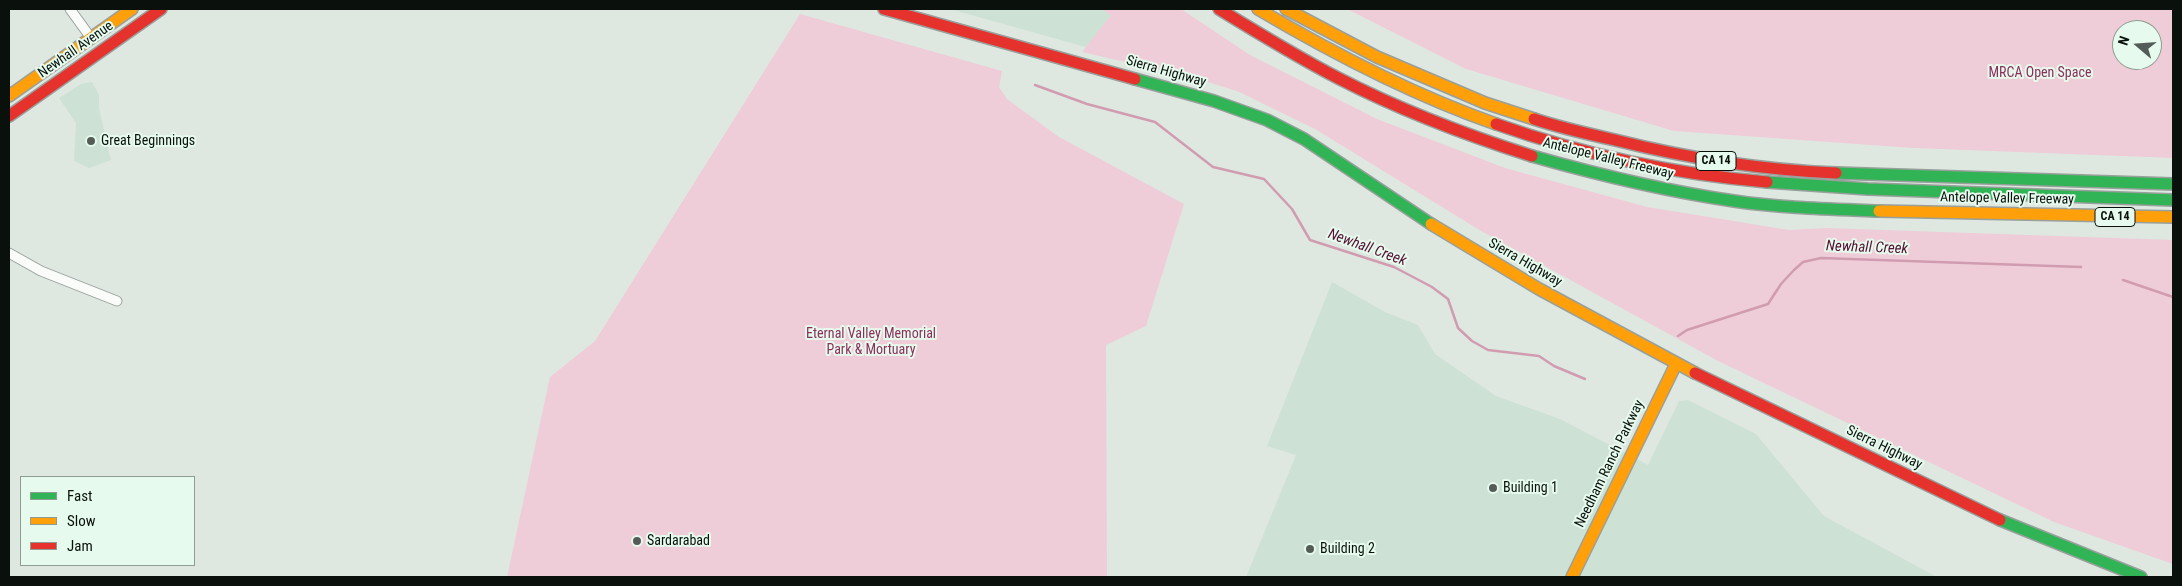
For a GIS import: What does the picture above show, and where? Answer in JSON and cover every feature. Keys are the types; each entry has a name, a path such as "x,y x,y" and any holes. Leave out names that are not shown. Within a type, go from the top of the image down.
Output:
{"main road":[{"name":"Newhall Avenue","path":"10,94 132,9"},
{"name":"Newhall Avenue","path":"9,116 161,9"},
{"name":"Sierra Highway","path":"884,9 1214,101 1267,120 1322,150 1437,228 1502,267 1676,364 2013,526 2141,577"},
{"name":"Antelope Valley Freeway","path":"1219,9 1295,55 1399,107 1507,149 1582,171 1668,190 1775,205 1856,211 2173,218"},
{"path":"1240,9 1325,57 1406,97 1466,122 1592,162 1706,185 1765,192 1869,199 2044,204 2056,214"},
{"path":"1258,9 1340,54 1444,104 1539,138 1624,161 1701,175 1766,184 1836,189 2173,200"},
{"name":"Antelope Valley Freeway","path":"1286,9 1385,60 1484,102 1555,126 1664,152 1738,164 1814,172 2173,184"},
{"path":"41,94 44,81 88,49 91,38"},
{"path":"9,109 22,98 31,80"},
{"name":"Needham Ranch Parkway","path":"1572,577 1676,364"}],"street":[{"path":"70,9 91,38"},
{"path":"9,253 41,271 117,301"}],"shaded area":[{"path":"950,9 1101,9 1111,15 1089,48"},
{"name":"Great Beginnings","path":"92,82 99,95 99,108 111,160 89,168 74,161 76,123 59,98 81,84"},
{"path":"1332,282 1385,312 1418,325 1435,354 1496,396 1560,419 1648,465 1679,401 1688,400 1756,434 1824,516 1937,577 1246,577 1296,455 1267,446"}],"green space":[{"path":"1101,9 1181,9 1250,55 1377,119 1505,168 1647,207 1789,230 1827,228 2173,240 2173,564 2054,522 1718,361 1481,231 1315,129 1237,91 1198,79 1082,52 1111,15"},
{"name":"MRCA Open Space","path":"1347,9 2173,9 2173,158 1913,148 1674,131 1466,69"},
{"name":"Eternal Valley Memorial Park & Mortuary","path":"800,14 1002,71 999,87 1007,99 1059,137 1184,204 1146,326 1106,345 1107,577 507,577 550,377 595,341"}],"waterway":[{"name":"Newhall Creek","path":"1035,85 1087,104 1155,122 1213,167 1264,179 1292,209 1310,240 1394,267 1432,287 1448,299 1458,328 1472,341 1488,350 1539,356 1554,366 1585,379"},
{"name":"Newhall Creek","path":"1678,336 1687,330 1768,304 1781,284 1803,262 1821,258 2081,267"},
{"name":"Newhall Creek","path":"2123,280 2173,297"}],"traffic: fast":[{"path":"1135,79 1214,101 1267,120 1304,139 1431,224"},
{"path":"1532,156 1632,182 1708,197 1806,208 1879,211"},
{"path":"1836,173 2173,184"},
{"path":"1767,182 1868,189 2173,200"},
{"path":"2000,520 2141,577"}],"traffic: slow":[{"path":"9,96 132,9"},
{"path":"1258,9 1316,42 1404,87 1496,124"},
{"path":"1286,9 1377,57 1485,103 1534,119"},
{"path":"1879,211 2173,217"},
{"path":"1431,224 1539,289 1695,373"},
{"path":"1572,577 1676,364"}],"traffic: jam":[{"path":"9,116 161,9"},
{"path":"884,9 1135,79"},
{"path":"1219,9 1293,53 1361,90 1434,121 1532,156"},
{"path":"1534,119 1585,133 1697,158 1752,166 1836,173"},
{"path":"1496,124 1562,145 1630,162 1698,174 1767,182"},
{"path":"1695,373 2000,520"}],"place":[{"name":"Great Beginnings","path":"91,141"},
{"name":"Building 1","path":"1493,488"},
{"name":"Sardarabad","path":"637,541"},
{"name":"Building 2","path":"1310,549"}]}
